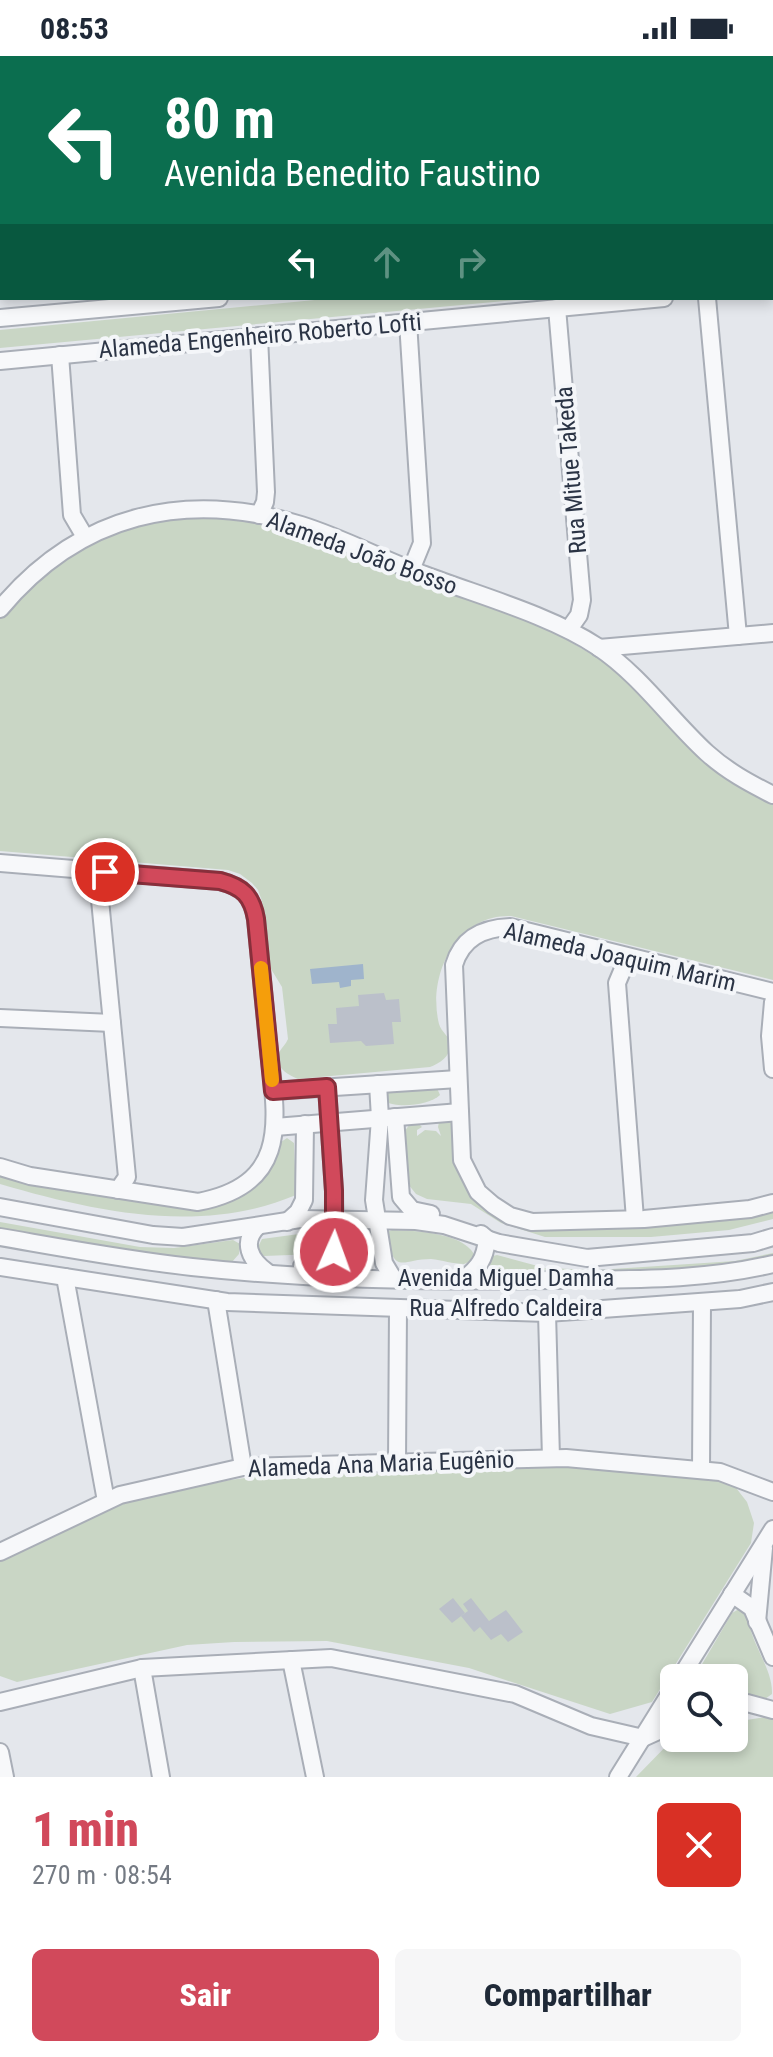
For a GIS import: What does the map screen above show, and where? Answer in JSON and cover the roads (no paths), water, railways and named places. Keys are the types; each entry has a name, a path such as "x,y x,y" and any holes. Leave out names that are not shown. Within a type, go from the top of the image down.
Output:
{"street":[{"path":"0,318 197,300"},
{"name":"Alameda Engenheiro Roberto Lofti","path":"0,361 643,300"},
{"path":"707,300 738,636"},
{"name":"Rua Mitue Takeda","path":"557,308 582,600 579,615 569,629"},
{"path":"408,322 422,543 411,570"},
{"path":"259,336 266,492 259,515"},
{"path":"60,355 72,515 85,537"},
{"name":"Alameda João Bosso","path":"0,609 11,595 64,549 127,520 180,509 217,509 303,525 411,570 569,629 599,648 638,680 707,753 735,775 773,795"},
{"path":"599,648 773,633"},
{"path":"0,863 220,881 236,885 248,894 256,919 273,1091 274,1133 259,1171 232,1194 198,1202 30,1176 0,1167"},
{"path":"105,872 100,900 127,1177 118,1190"},
{"name":"Alameda Joaquim Marim","path":"458,1079 454,965 468,940 493,928 510,927 773,992"},
{"path":"633,958 625,964 617,983 635,1219"},
{"path":"773,1002 770,1021 773,1069"},
{"path":"0,1018 112,1023"},
{"path":"273,1091 458,1079 462,1160 478,1192 510,1216 532,1222 635,1219 750,1209 773,1203"},
{"path":"378,1084 401,1197 412,1210 468,1222 487,1239 482,1262 463,1280"},
{"path":"258,1226 249,1239 249,1251 258,1266 268,1272 321,1264 335,1246 327,1087"},
{"path":"274,1133 305,1124 460,1112"},
{"path":"387,1118 373,1187 384,1263 393,1278"},
{"path":"287,1222 298,1212 305,1194 305,1124"},
{"name":"Avenida Miguel Damha","path":"0,1207 153,1235 207,1235 287,1222 335,1219 444,1225 487,1239 587,1258 753,1243 773,1237"},
{"name":"Avenida Miguel Damha","path":"0,1237 191,1267 393,1278 690,1278 773,1264"},
{"name":"Rua Alfredo Caldeira","path":"0,1267 216,1300 547,1313 740,1299 773,1292"},
{"path":"65,1277 106,1501"},
{"path":"216,1300 243,1467"},
{"path":"701,1470 702,1302"},
{"path":"397,1463 398,1308"},
{"path":"547,1313 551,1458"},
{"name":"Alameda Ana Maria Eugênio","path":"0,1552 120,1495 243,1467 551,1458 720,1472 773,1492"},
{"path":"689,1664 769,1536"},
{"path":"757,1622 769,1536"},
{"path":"732,1594 752,1608 773,1657"},
{"path":"0,1702 142,1668 331,1658 515,1694 591,1726 643,1738 660,1730"},
{"path":"291,1660 315,1777"},
{"path":"142,1668 161,1777"},
{"path":"748,1703 773,1710"},
{"path":"618,1777 660,1710"},
{"path":"0,1752 5,1777"}],"water":[{"path":"363,964 364,979 351,980 351,986 340,988 339,982 312,984 310,969"}]}
